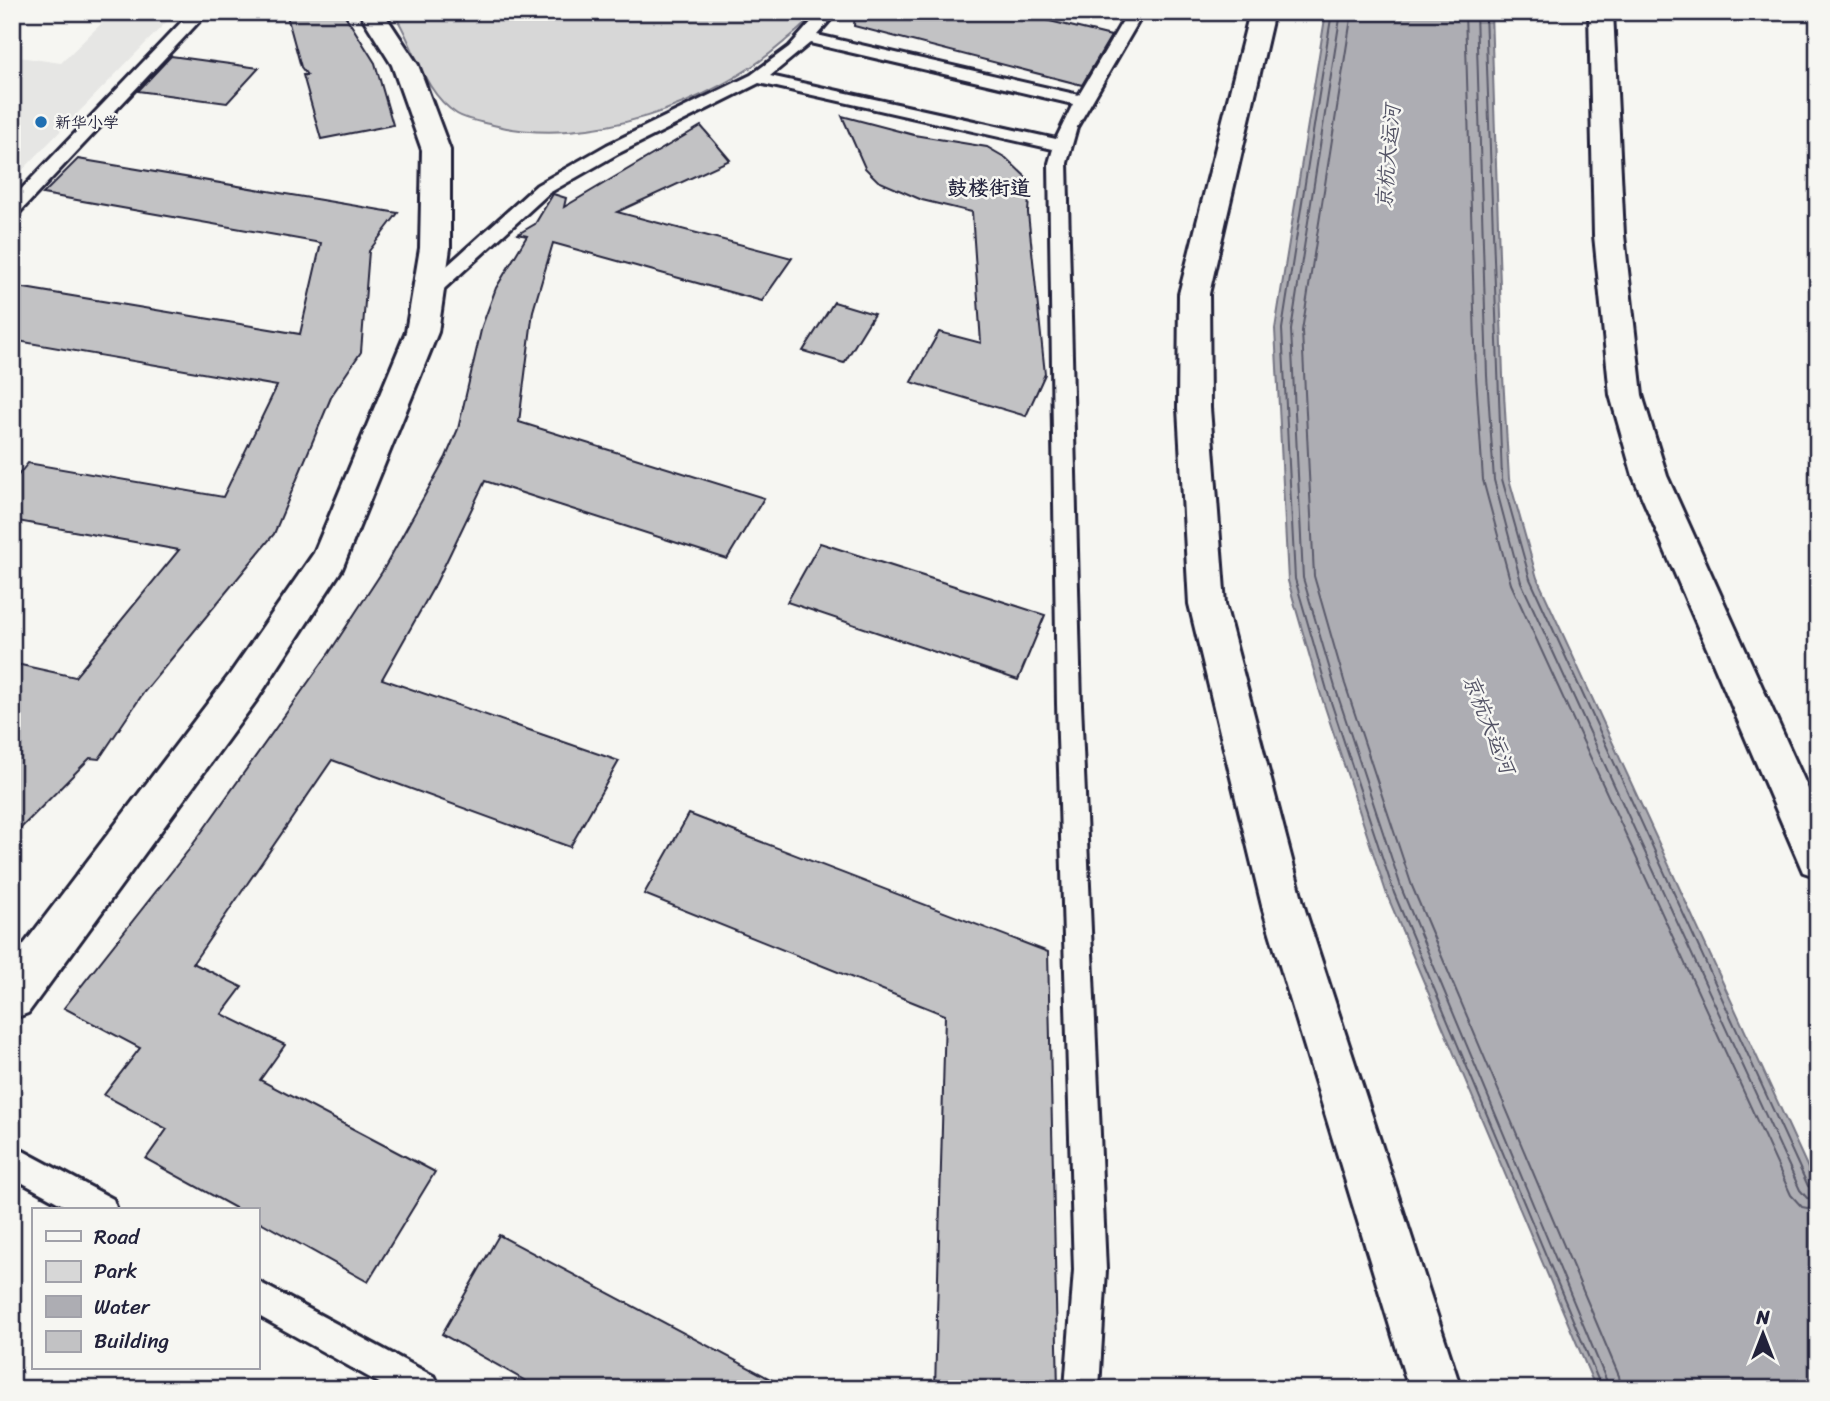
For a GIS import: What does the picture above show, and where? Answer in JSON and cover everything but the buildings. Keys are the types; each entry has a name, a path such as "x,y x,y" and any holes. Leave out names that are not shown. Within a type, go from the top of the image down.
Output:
{"street":[{"path":"12,997 244,686 329,559 422,332 435,248 436,150 405,65 371,12"},
{"path":"1262,12 1194,294 1194,408 1207,604 1284,910 1435,1389"},
{"path":"1601,12 1609,234 1626,395 1650,476 1805,805 1818,858"}],"lane":[{"path":"12,210 200,12"},
{"path":"428,292 543,189 613,149 757,78 807,37 829,12"},
{"path":"1082,1389 1090,1270 1069,676 1058,163 1068,127 1136,12"},
{"path":"807,37 1084,101"},
{"path":"757,78 1062,146"},
{"path":"12,1160 99,1208"},
{"path":"259,1298 423,1389"}],"shaded area":[{"name":"新华小学","path":"113,12 176,12 12,181 12,56 61,63"}],"green space":[{"path":"393,12 814,12 805,24 755,65 685,102 647,116 607,126 568,131 530,131 470,119 445,105 427,81"}],"water":[{"name":"京杭大运河","path":"1326,12 1491,12 1509,479 1537,578 1818,1190 1818,1389 1596,1389 1387,895 1320,692 1288,581 1275,329"}],"place":[{"name":"新华小学","path":"41,122"}],"district":[{"name":"鼓楼街道","path":"989,188"}]}
